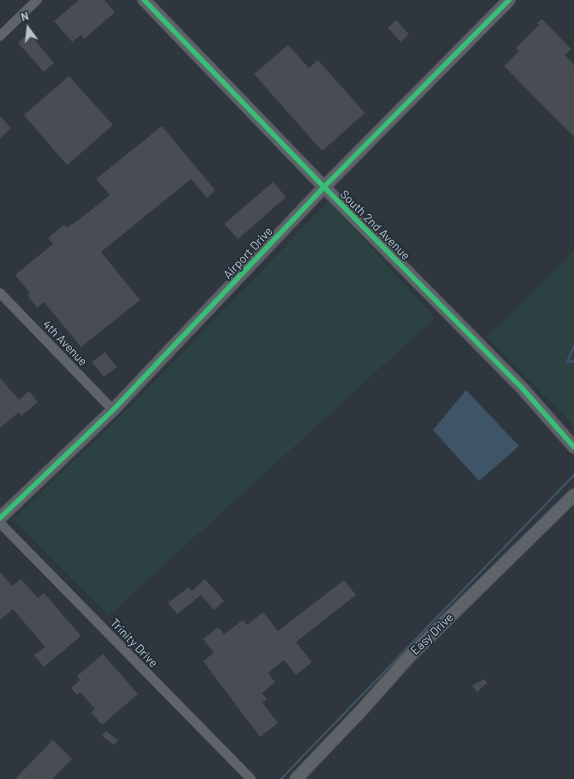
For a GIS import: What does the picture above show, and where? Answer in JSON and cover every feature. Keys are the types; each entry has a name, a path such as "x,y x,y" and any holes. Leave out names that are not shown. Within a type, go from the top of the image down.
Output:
{"street":[{"path":"0,36 37,0"},
{"name":"South 2nd Avenue","path":"144,0 324,187 522,388 574,447"},
{"name":"Airport Drive","path":"0,518 114,410 324,187 509,0"},
{"name":"4th Avenue","path":"0,293 114,410"},
{"name":"Easy Drive","path":"296,779 360,712 409,657 574,495"},
{"name":"Trinity Drive","path":"0,523 251,779"}],"green space":[{"path":"329,201 435,318 108,616 13,519 122,415"},
{"path":"574,251 574,426 487,337"}],"water":[{"path":"466,390 519,446 479,481 433,430"}],"building":[{"path":"79,0 104,0 115,12 84,39 81,35 72,42 54,21"},
{"path":"542,19 571,49 565,55 574,65 574,137 504,66 519,51 516,48 539,25 537,23"},
{"path":"396,20 409,34 401,42 388,28"},
{"path":"29,33 54,63 44,72 18,43"},
{"path":"288,45 309,68 318,60 365,113 322,151 254,74"},
{"path":"69,76 113,125 67,165 24,115"},
{"path":"0,116 11,128 0,139"},
{"path":"162,126 215,190 207,198 191,179 101,252 140,300 81,347 44,302 37,308 27,295 30,293 15,275 53,244 48,238 64,225 67,228 71,224 72,225 110,195 96,179"},
{"path":"273,182 286,197 238,239 224,224"},
{"path":"105,352 117,367 104,377 92,362"},
{"path":"0,378 19,400 29,391 38,402 21,416 19,412 0,428"},
{"path":"0,572 12,586 21,579 38,598 44,593 81,636 44,667 34,655 45,647 13,609 0,620"},
{"path":"205,579 224,601 214,610 201,595 177,614 168,603 189,587 192,591"},
{"path":"344,580 356,595 296,642 312,662 296,675 284,660 268,673 275,682 262,693 267,699 262,702 278,723 260,737 203,661 214,653 203,639 218,627 224,634 243,620 247,625 263,612 278,631"},
{"path":"103,654 138,694 102,725 91,712 95,709 80,692 77,695 71,688 80,680 77,676"},
{"path":"484,679 487,683 477,692 472,686"},
{"path":"106,731 118,740 114,745 102,736"},
{"path":"53,740 72,759 52,779 15,779"}],"waterway":[{"path":"574,346 567,362 574,361"},
{"path":"281,779 574,475"}],"cycle path":[{"path":"144,0 324,187 522,388 574,447"},
{"path":"0,518 113,410 324,187 509,0"}]}
